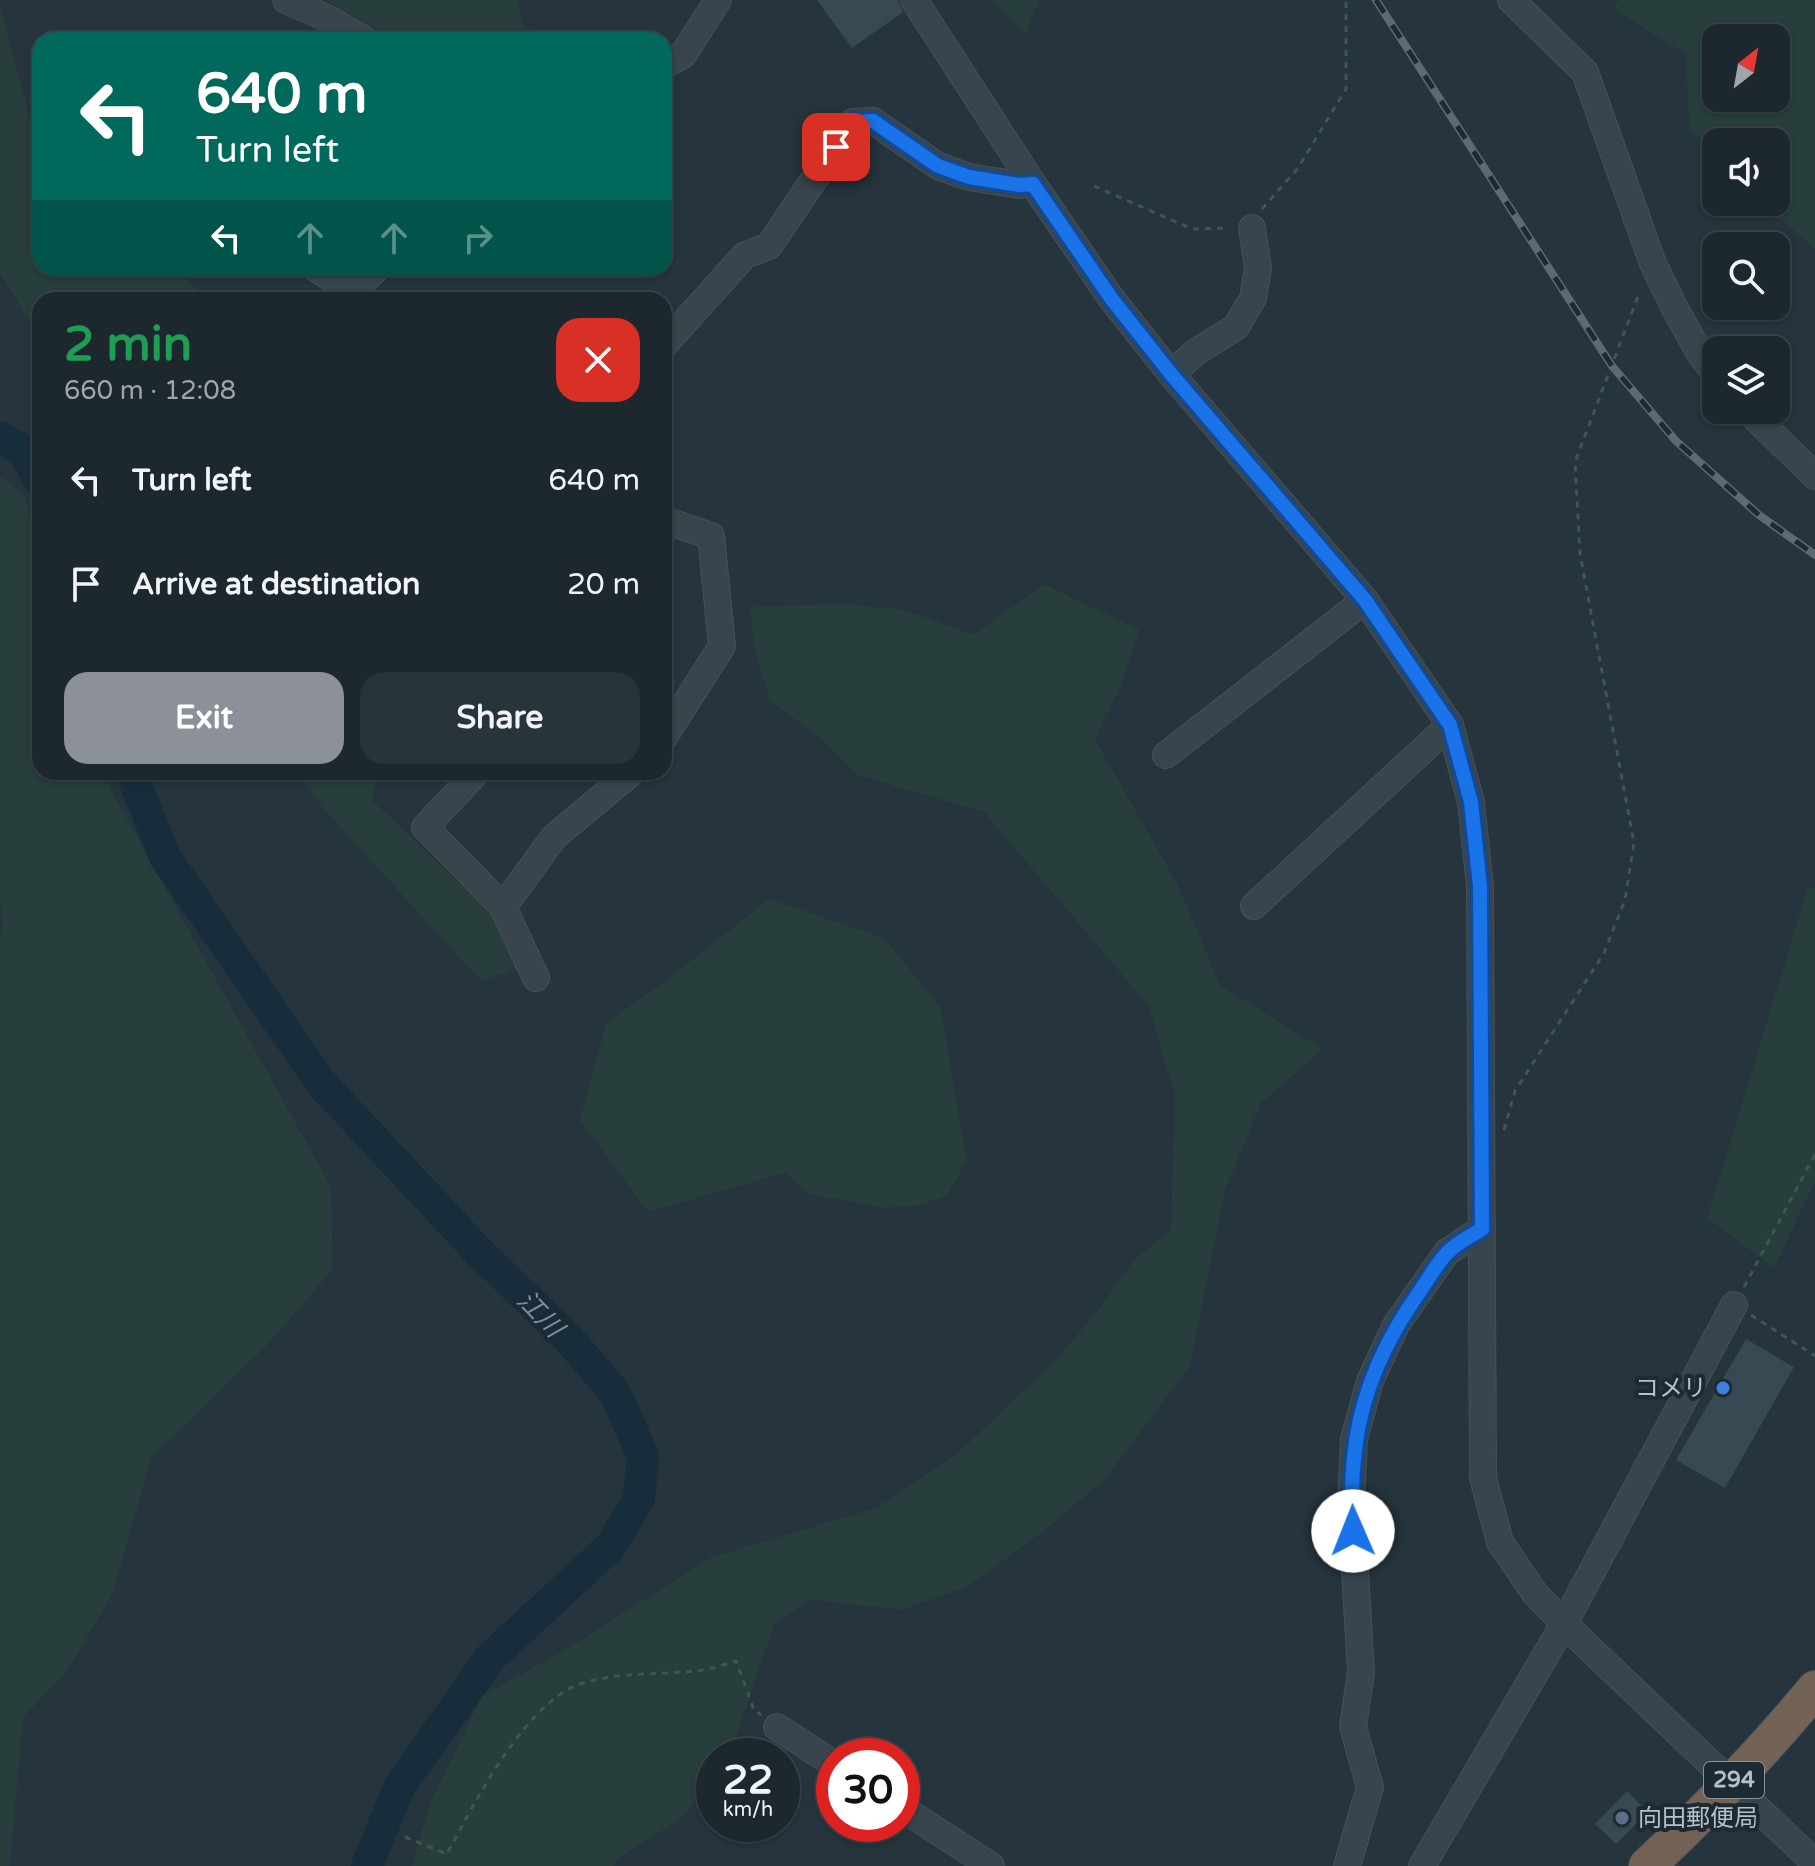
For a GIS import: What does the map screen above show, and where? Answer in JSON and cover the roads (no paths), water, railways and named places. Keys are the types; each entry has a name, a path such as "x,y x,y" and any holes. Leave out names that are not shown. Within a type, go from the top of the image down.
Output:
{"highway":[{"name":"294","path":"1647,1866 1732,1782 1815,1689"}],"street":[{"path":"286,0 351,32"},
{"path":"672,61 683,55 718,0"},
{"path":"914,0 1111,298 1171,374 1365,600 1450,725 1471,802 1480,886 1483,1478 1500,1542 1534,1592 1564,1624 1815,1863"},
{"path":"1511,0 1585,72 1652,261 1679,317 1702,353"},
{"path":"672,336 745,255 769,246 853,122 873,121 938,166 969,177 1019,185 1033,184"},
{"path":"1171,374 1196,352 1236,327 1253,298 1258,268 1252,228"},
{"path":"326,276 347,292"},
{"path":"357,292 370,276"},
{"path":"1761,424 1815,476"},
{"path":"672,523 711,536 722,646 672,724"},
{"path":"1166,755 1365,600"},
{"path":"1254,906 1450,725"},
{"path":"469,780 425,827 503,907 536,978"},
{"path":"503,907 554,837 622,780"},
{"path":"1347,1866 1370,1787 1353,1727 1361,1672 1351,1503 1354,1439 1370,1381 1396,1325 1447,1252 1482,1229"},
{"path":"1422,1866 1564,1624 1734,1305"},
{"path":"777,1727 816,1752"},
{"path":"920,1820 991,1866"}],"waterway":[{"name":"江川","path":"0,437 23,451 32,466"},
{"name":"江川","path":"134,780 165,857 322,1084 479,1252 568,1338 615,1393 643,1456 639,1499 610,1547 490,1658 399,1787 367,1866"}],"railway":[{"path":"1376,0 1612,366 1676,441 1759,515 1815,555"}],"place":[{"name":"コメリ","path":"1723,1388"},
{"name":"向田郵便局","path":"1622,1818"}]}
